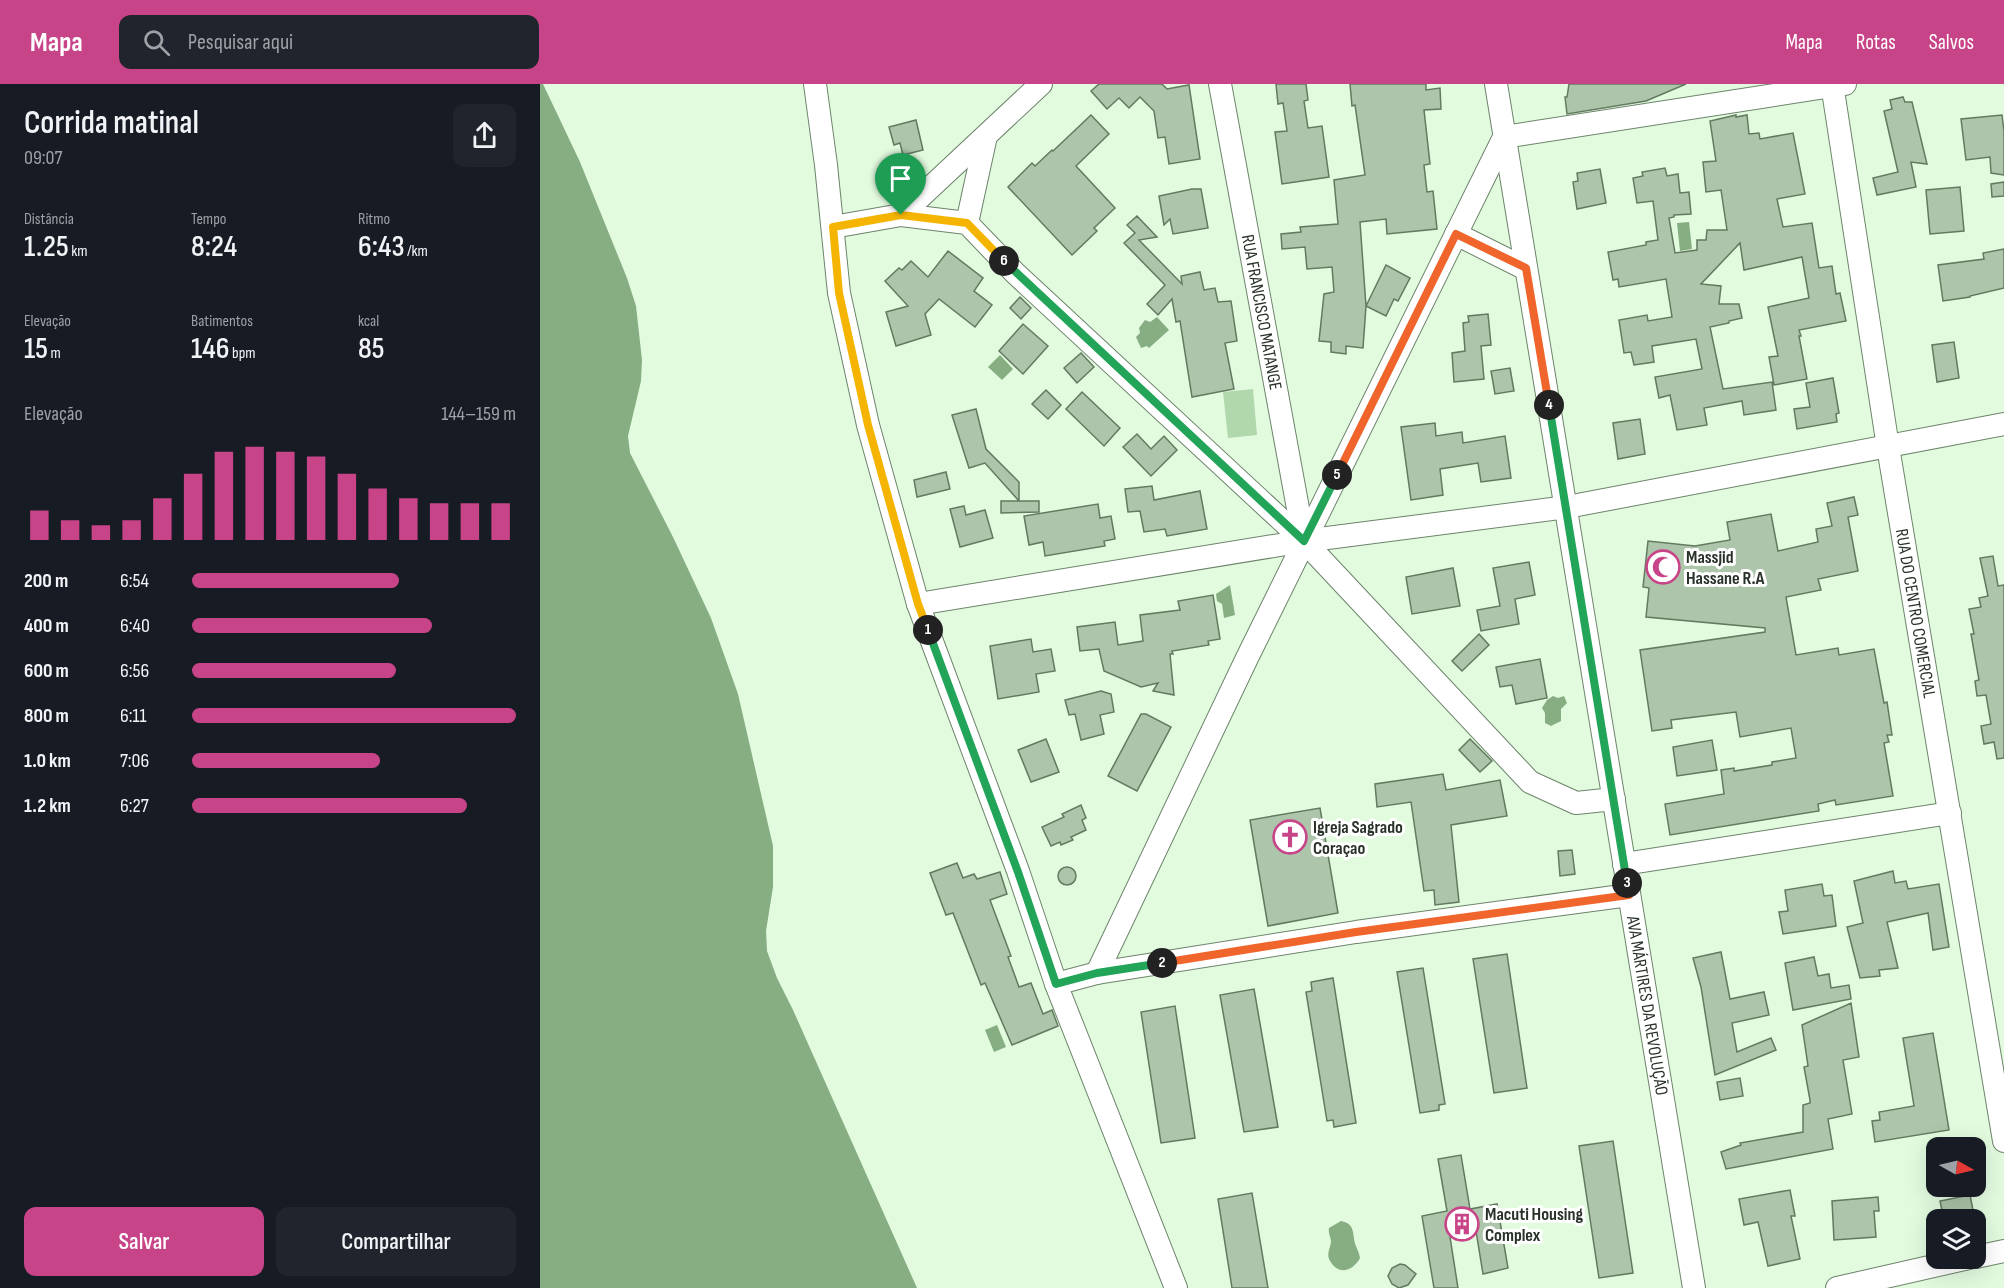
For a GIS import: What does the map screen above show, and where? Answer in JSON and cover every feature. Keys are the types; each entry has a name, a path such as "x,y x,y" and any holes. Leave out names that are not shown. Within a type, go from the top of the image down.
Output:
{"street":[{"path":"815,84 839,293 868,425 918,604 1018,872 1056,984 1176,1288"},
{"path":"901,215 1041,84"},
{"name":"RUA FRANCISCO MATANGE","path":"1220,84 1304,541"},
{"name":"AVA MÁRTIRES DA REVOLUÇÃO","path":"1496,84 1694,1288"},
{"path":"1097,973 1304,541 1504,137 1837,85"},
{"name":"RUA DO CENTRO COMERCIAL","path":"1837,85 1888,447 2004,1141"},
{"path":"967,223 986,136"},
{"path":"833,227 901,215 967,223 1016,273 1304,541 1530,782 1576,803 1614,799"},
{"path":"1456,234 1526,268"},
{"path":"918,604 1304,541 1567,507 2004,424"},
{"path":"1624,864 1950,813"},
{"path":"1056,984 1097,973 1356,932 1629,895"},
{"path":"1986,1255 2004,1251"},
{"path":"1837,1288 1926,1268"}],"shaded area":[{"path":"540,84 543,84 580,162 636,306 642,360 641,381 628,436 630,453 711,618 738,694 773,846 773,887 766,931 767,951 777,978 917,1288 540,1288"},
{"path":"1689,222 1692,249 1680,251 1677,223"},
{"path":"1157,317 1169,330 1149,348 1147,346 1141,348 1136,337 1140,333 1139,328 1145,320 1150,322"},
{"path":"1000,355 1013,369 1002,380 988,367"},
{"path":"1253,389 1257,435 1228,438 1223,392"},
{"path":"1230,585 1235,615 1224,618 1222,604 1217,601 1216,594"},
{"path":"1553,696 1558,698 1564,696 1567,703 1561,709 1561,721 1551,726 1545,723 1545,713 1542,708"},
{"path":"997,1025 1006,1047 994,1052 985,1030"},
{"path":"1341,1221 1348,1223 1351,1227 1360,1258 1354,1266 1346,1270 1334,1266 1328,1256 1331,1242 1329,1228"}],"building":[{"path":"1099,84 1162,84 1167,89 1189,85 1200,159 1169,164 1165,137 1158,138 1154,111 1140,97 1129,108 1119,98 1107,109 1091,91"},
{"path":"1276,84 1306,84 1308,100 1304,101 1308,128 1322,126 1329,177 1282,184 1275,132 1287,131 1283,103 1278,104"},
{"path":"1350,84 1426,84 1426,90 1440,88 1441,109 1424,110 1430,164 1424,165 1427,192 1433,191 1437,229 1387,234 1386,219 1360,222 1366,306 1363,348 1346,346 1346,354 1331,352 1331,342 1319,341 1324,294 1334,292 1332,267 1307,269 1305,247 1282,249 1281,234 1301,232 1300,227 1338,224 1334,180 1365,175"},
{"path":"1569,84 1686,84 1646,101 1567,114 1565,97 1567,97"},
{"path":"1903,97 1905,102 1912,102 1927,164 1911,162 1916,187 1877,195 1873,178 1898,172 1884,111 1892,109 1890,100"},
{"path":"1091,115 1109,134 1076,166 1115,208 1094,228 1097,231 1072,255 1008,187 1032,163 1035,166"},
{"path":"1736,115 1736,117 1747,115 1749,134 1759,133 1760,139 1793,133 1805,194 1777,199 1783,227 1812,223 1819,268 1832,266 1836,294 1840,293 1846,321 1799,330 1807,379 1774,385 1769,357 1778,356 1768,307 1809,298 1802,257 1744,270 1740,243 1701,284 1721,286 1719,304 1739,304 1742,318 1710,327 1723,389 1772,382 1776,410 1744,415 1742,401 1704,408 1707,425 1677,430 1670,395 1659,398 1655,377 1702,369 1696,339 1652,346 1654,362 1634,365 1631,352 1624,353 1619,320 1647,315 1648,321 1672,317 1666,279 1619,287 1618,279 1613,280 1608,252 1646,245 1646,242 1658,240 1653,201 1637,203 1633,178 1643,176 1642,172 1665,168 1667,176 1678,174 1680,193 1689,192 1691,214 1674,215 1669,218 1675,253 1697,250 1697,240 1706,240 1707,230 1727,230 1721,190 1706,192 1703,162 1716,161 1710,121"},
{"path":"2002,115 2004,175 1991,173 1990,157 1966,160 1961,119"},
{"path":"916,120 923,150 903,155 900,143 894,145 889,127"},
{"path":"1600,169 1606,203 1577,209 1573,182 1578,181 1577,173"},
{"path":"2004,182 2004,196 1992,197 1991,184"},
{"path":"1960,187 1964,231 1930,234 1926,190"},
{"path":"1201,189 1208,228 1173,234 1170,219 1164,225 1159,196"},
{"path":"1137,216 1157,237 1139,240 1182,284 1181,276 1200,272 1204,290 1215,288 1218,302 1231,301 1237,341 1225,343 1234,389 1192,397 1180,321 1176,322 1172,299 1158,315 1147,304 1165,285 1124,243 1135,233 1127,225"},
{"path":"2004,249 2004,288 1943,301 1938,265 1984,259 1983,253"},
{"path":"948,251 983,278 974,291 992,305 975,327 939,299 925,314 931,335 896,346 886,312 908,306 885,281 911,261 928,277"},
{"path":"1386,265 1410,278 1398,301 1394,299 1386,316 1366,306"},
{"path":"1020,297 1031,308 1021,319 1010,308"},
{"path":"1488,314 1491,345 1481,346 1484,379 1454,382 1452,353 1465,351 1463,323 1469,322 1468,316"},
{"path":"1023,324 1048,346 1023,374 999,351"},
{"path":"1954,342 1959,378 1937,382 1932,345"},
{"path":"1081,353 1094,367 1077,383 1064,368"},
{"path":"1510,368 1514,391 1495,394 1491,371"},
{"path":"1833,378 1839,413 1836,414 1837,422 1797,429 1794,409 1810,407 1806,383"},
{"path":"1046,390 1061,405 1048,419 1032,404"},
{"path":"1082,392 1120,428 1104,446 1066,409"},
{"path":"976,409 986,449 1019,482 1019,501 985,463 969,468 952,415"},
{"path":"1640,419 1645,454 1618,459 1613,423"},
{"path":"1435,423 1436,436 1462,432 1463,443 1505,436 1511,478 1481,482 1478,463 1440,469 1443,495 1411,500 1401,427"},
{"path":"1137,434 1151,449 1164,436 1177,450 1151,476 1123,447"},
{"path":"946,472 950,489 917,497 914,480"},
{"path":"1152,486 1154,500 1200,491 1207,529 1167,536 1165,529 1144,532 1140,511 1128,512 1125,489"},
{"path":"1854,497 1858,515 1848,517 1858,571 1818,579 1821,590 1786,597 1796,655 1838,648 1839,655 1874,649 1884,703 1887,702 1892,735 1887,735 1889,742 1884,743 1893,796 1836,805 1835,800 1818,804 1819,811 1670,835 1665,804 1724,794 1721,770 1734,768 1734,771 1772,765 1772,762 1796,758 1791,728 1740,737 1736,712 1671,720 1672,728 1652,731 1640,650 1765,632 1765,628 1646,617 1649,588 1643,587 1648,541 1695,546 1730,540 1727,522 1771,514 1778,551 1818,542 1816,529 1832,526 1827,503"},
{"path":"1001,501 1039,501 1039,512 1001,513"},
{"path":"1098,504 1100,518 1111,516 1115,539 1104,541 1105,546 1045,556 1043,542 1029,545 1024,516"},
{"path":"964,506 966,515 985,510 993,538 960,547 950,509"},
{"path":"1993,556 1998,586 2004,585 2004,758 1997,759 1994,742 1984,744 1981,726 1991,724 1986,695 1977,696 1975,681 1979,680 1969,609 1981,607 1979,598 1988,596 1980,558"},
{"path":"1529,562 1535,595 1515,599 1519,624 1481,631 1477,610 1500,606 1493,568"},
{"path":"1453,568 1460,606 1412,614 1406,577"},
{"path":"1213,595 1220,639 1208,641 1209,645 1172,651 1173,654 1170,654 1174,695 1153,691 1158,683 1141,687 1104,671 1099,649 1080,651 1077,627 1115,622 1118,645 1143,641 1140,615 1180,610 1178,601"},
{"path":"1479,634 1489,645 1462,671 1452,661"},
{"path":"1031,639 1033,652 1051,649 1055,671 1036,674 1039,692 998,699 990,646"},
{"path":"1540,659 1547,698 1516,704 1512,685 1500,687 1496,667"},
{"path":"1101,691 1111,694 1114,712 1100,715 1104,734 1081,740 1075,714 1069,715 1065,700"},
{"path":"1141,714 1146,714 1171,727 1137,791 1108,776"},
{"path":"1046,739 1059,772 1031,782 1018,750"},
{"path":"1470,739 1492,761 1480,772 1459,750"},
{"path":"1712,740 1717,770 1677,776 1673,747"},
{"path":"1443,774 1446,790 1500,780 1507,816 1451,825 1459,902 1435,905 1434,890 1424,891 1411,802 1377,807 1375,784"},
{"path":"1081,805 1086,818 1082,820 1086,830 1071,837 1073,840 1051,846 1042,827 1064,817 1062,814"},
{"path":"1320,808 1338,913 1268,926 1250,820"},
{"path":"1572,850 1575,874 1560,876 1558,851"},
{"path":"957,863 963,878 974,874 977,879 1000,872 1007,894 990,900 1011,956 1008,957 1019,987 1031,983 1043,1014 1052,1010 1058,1026 1012,1045 985,983 981,985 953,913 946,915 930,873"},
{"path":"1063,867 1071,867 1076,872 1074,883 1063,885 1058,880 1058,872"},
{"path":"1893,871 1895,883 1906,881 1908,889 1939,884 1949,947 1933,950 1928,913 1887,922 1898,968 1879,970 1880,976 1860,978 1847,927 1863,923 1854,881"},
{"path":"1822,884 1824,896 1832,895 1836,926 1783,934 1779,912 1788,911 1785,890"},
{"path":"1721,952 1730,999 1764,992 1769,1015 1732,1023 1737,1052 1771,1038 1776,1050 1715,1075 1701,987 1693,958"},
{"path":"1507,954 1527,1088 1494,1093 1473,959"},
{"path":"1814,957 1818,976 1829,974 1831,988 1849,985 1851,999 1793,1010 1785,963"},
{"path":"1423,968 1445,1104 1439,1105 1439,1110 1420,1113 1397,972"},
{"path":"1333,978 1356,1123 1334,1127 1333,1120 1327,1121 1306,992 1312,991 1311,982"},
{"path":"1254,989 1278,1127 1244,1132 1220,995"},
{"path":"1851,1003 1859,1057 1843,1060 1852,1114 1828,1119 1833,1149 1726,1169 1721,1152 1741,1145 1740,1143 1803,1132 1803,1105 1810,1103 1810,1100 1804,1067 1808,1066 1802,1025"},
{"path":"1175,1006 1195,1138 1161,1143 1141,1012"},
{"path":"1933,1033 1949,1130 1875,1142 1872,1121 1880,1120 1879,1112 1914,1106 1903,1038"},
{"path":"1740,1078 1743,1096 1720,1100 1717,1082"},
{"path":"1613,1141 1633,1273 1599,1278 1579,1146"},
{"name":"Macuti Housing Complex","path":"1461,1155 1470,1209 1497,1204 1508,1268 1483,1274 1476,1231 1450,1237 1458,1288 1434,1288 1422,1216 1447,1211 1438,1159"},
{"path":"1790,1190 1795,1216 1791,1216 1800,1259 1768,1266 1758,1222 1744,1225 1739,1199"},
{"path":"1252,1193 1268,1288 1232,1288 1218,1199"},
{"path":"1878,1197 1879,1211 1874,1211 1876,1237 1834,1240 1832,1201"},
{"path":"1970,1197 1973,1209 1942,1209 1940,1201"},
{"path":"1400,1264 1405,1265 1416,1274 1408,1285 1399,1288 1392,1284 1388,1276 1392,1268"}],"place":[{"name":"Massjid Hassane R.A","path":"1663,567"},
{"name":"Igreja Sagrado Coraçao","path":"1290,837"},
{"name":"Macuti Housing Complex","path":"1462,1224"}],"route":[{"path":"901,215 967,223 1016,273 1304,541 1456,234 1526,268 1629,895 1356,932 1097,973 1056,984 1018,872 918,604 868,425 839,293 833,227 901,215"}]}
